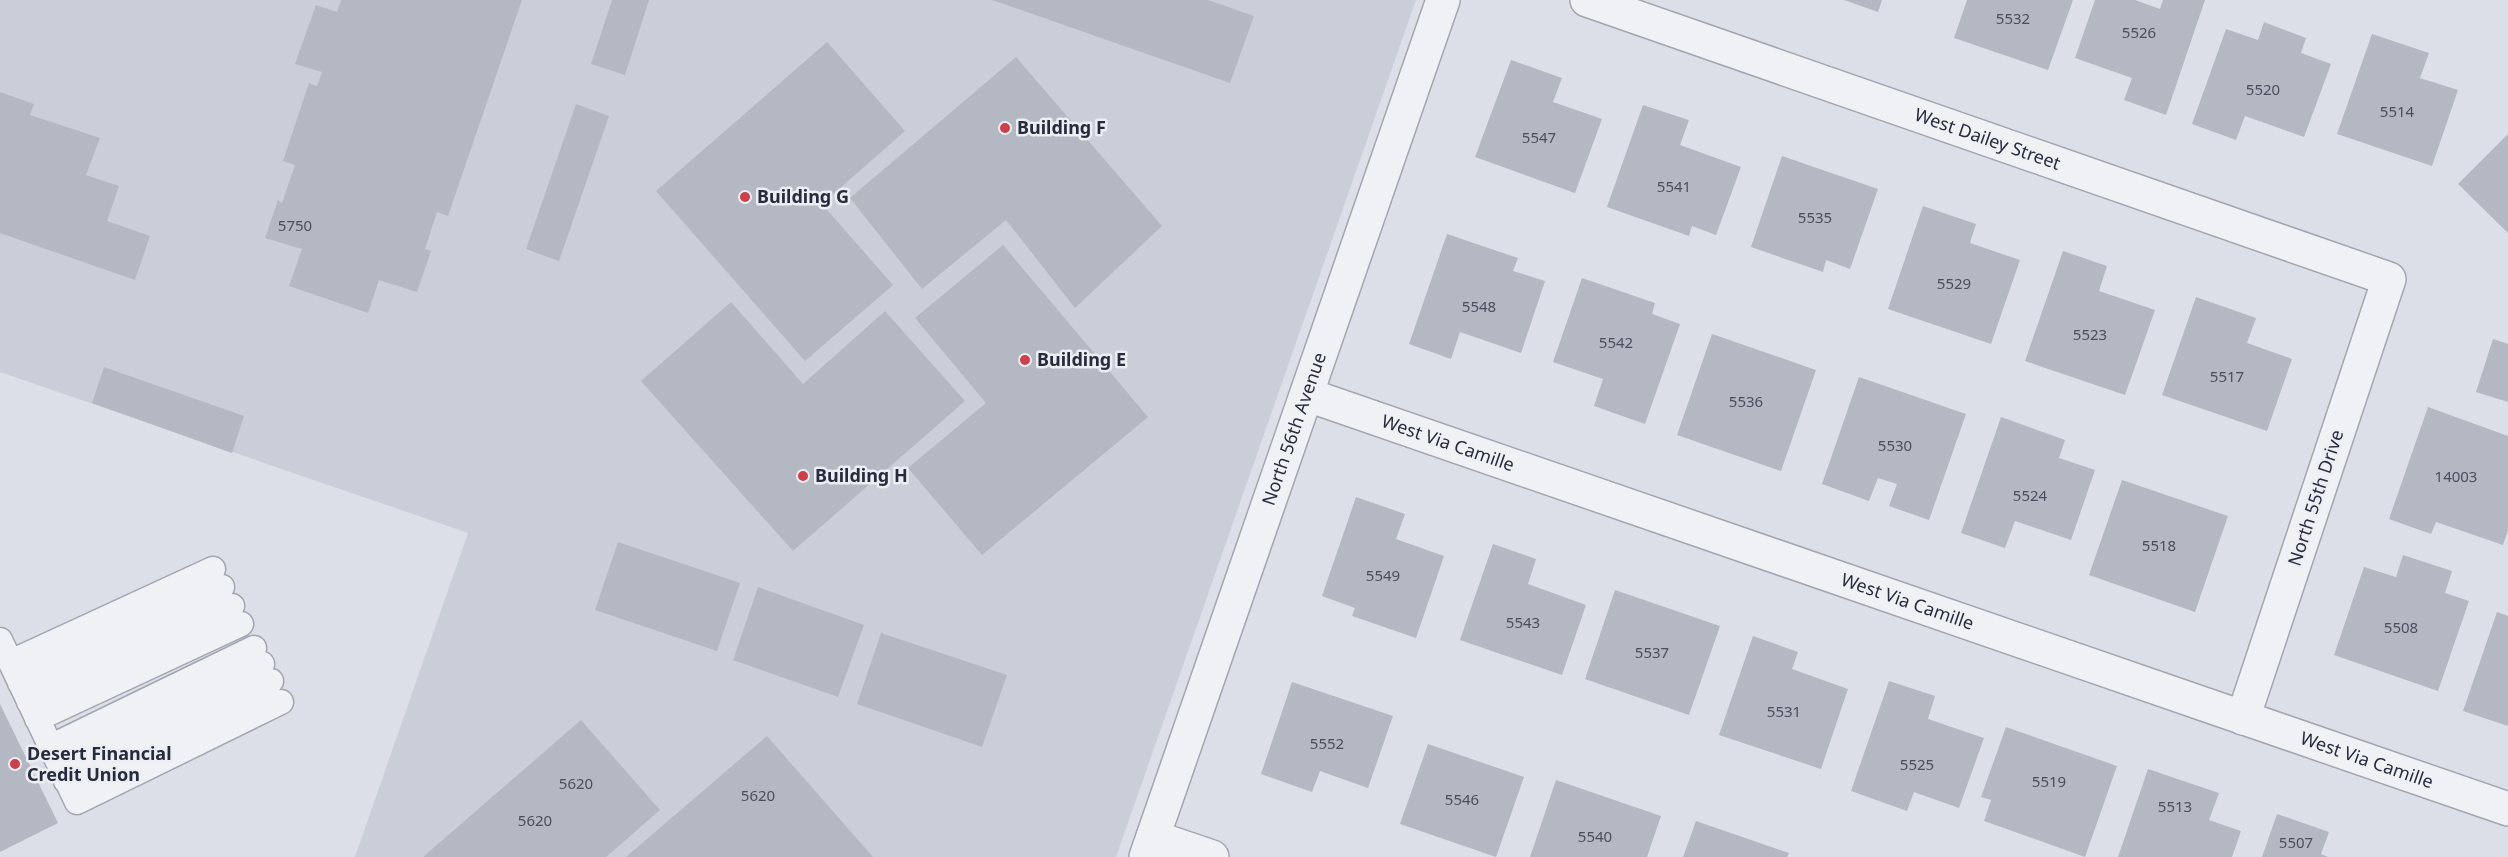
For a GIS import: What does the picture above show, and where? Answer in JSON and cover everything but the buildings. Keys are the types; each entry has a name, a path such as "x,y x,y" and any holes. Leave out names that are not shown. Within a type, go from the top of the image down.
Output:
{"street":[{"name":"North 56th Avenue","path":"1149,847 1308,395 1443,0"},
{"name":"West Dailey Street","path":"1587,0 2389,279"},
{"name":"North 55th Drive","path":"2243,718 2389,279"},
{"name":"West Via Camille","path":"1308,395 2508,809"},
{"path":"1149,847 1212,857"}],"lane":[{"path":"24,691 227,597 24,691"},
{"path":"0,640 58,764"},
{"path":"58,764 267,674 58,764"}],"shaded area":[{"path":"0,0 1416,0 1116,857 355,857 468,533 0,372"}],"place":[{"name":"Building F","path":"1005,128"},
{"name":"Building G","path":"745,197"},
{"name":"Building E","path":"1025,360"},
{"name":"Building H","path":"803,476"},
{"name":"Desert Financial Credit Union","path":"15,764"}]}
